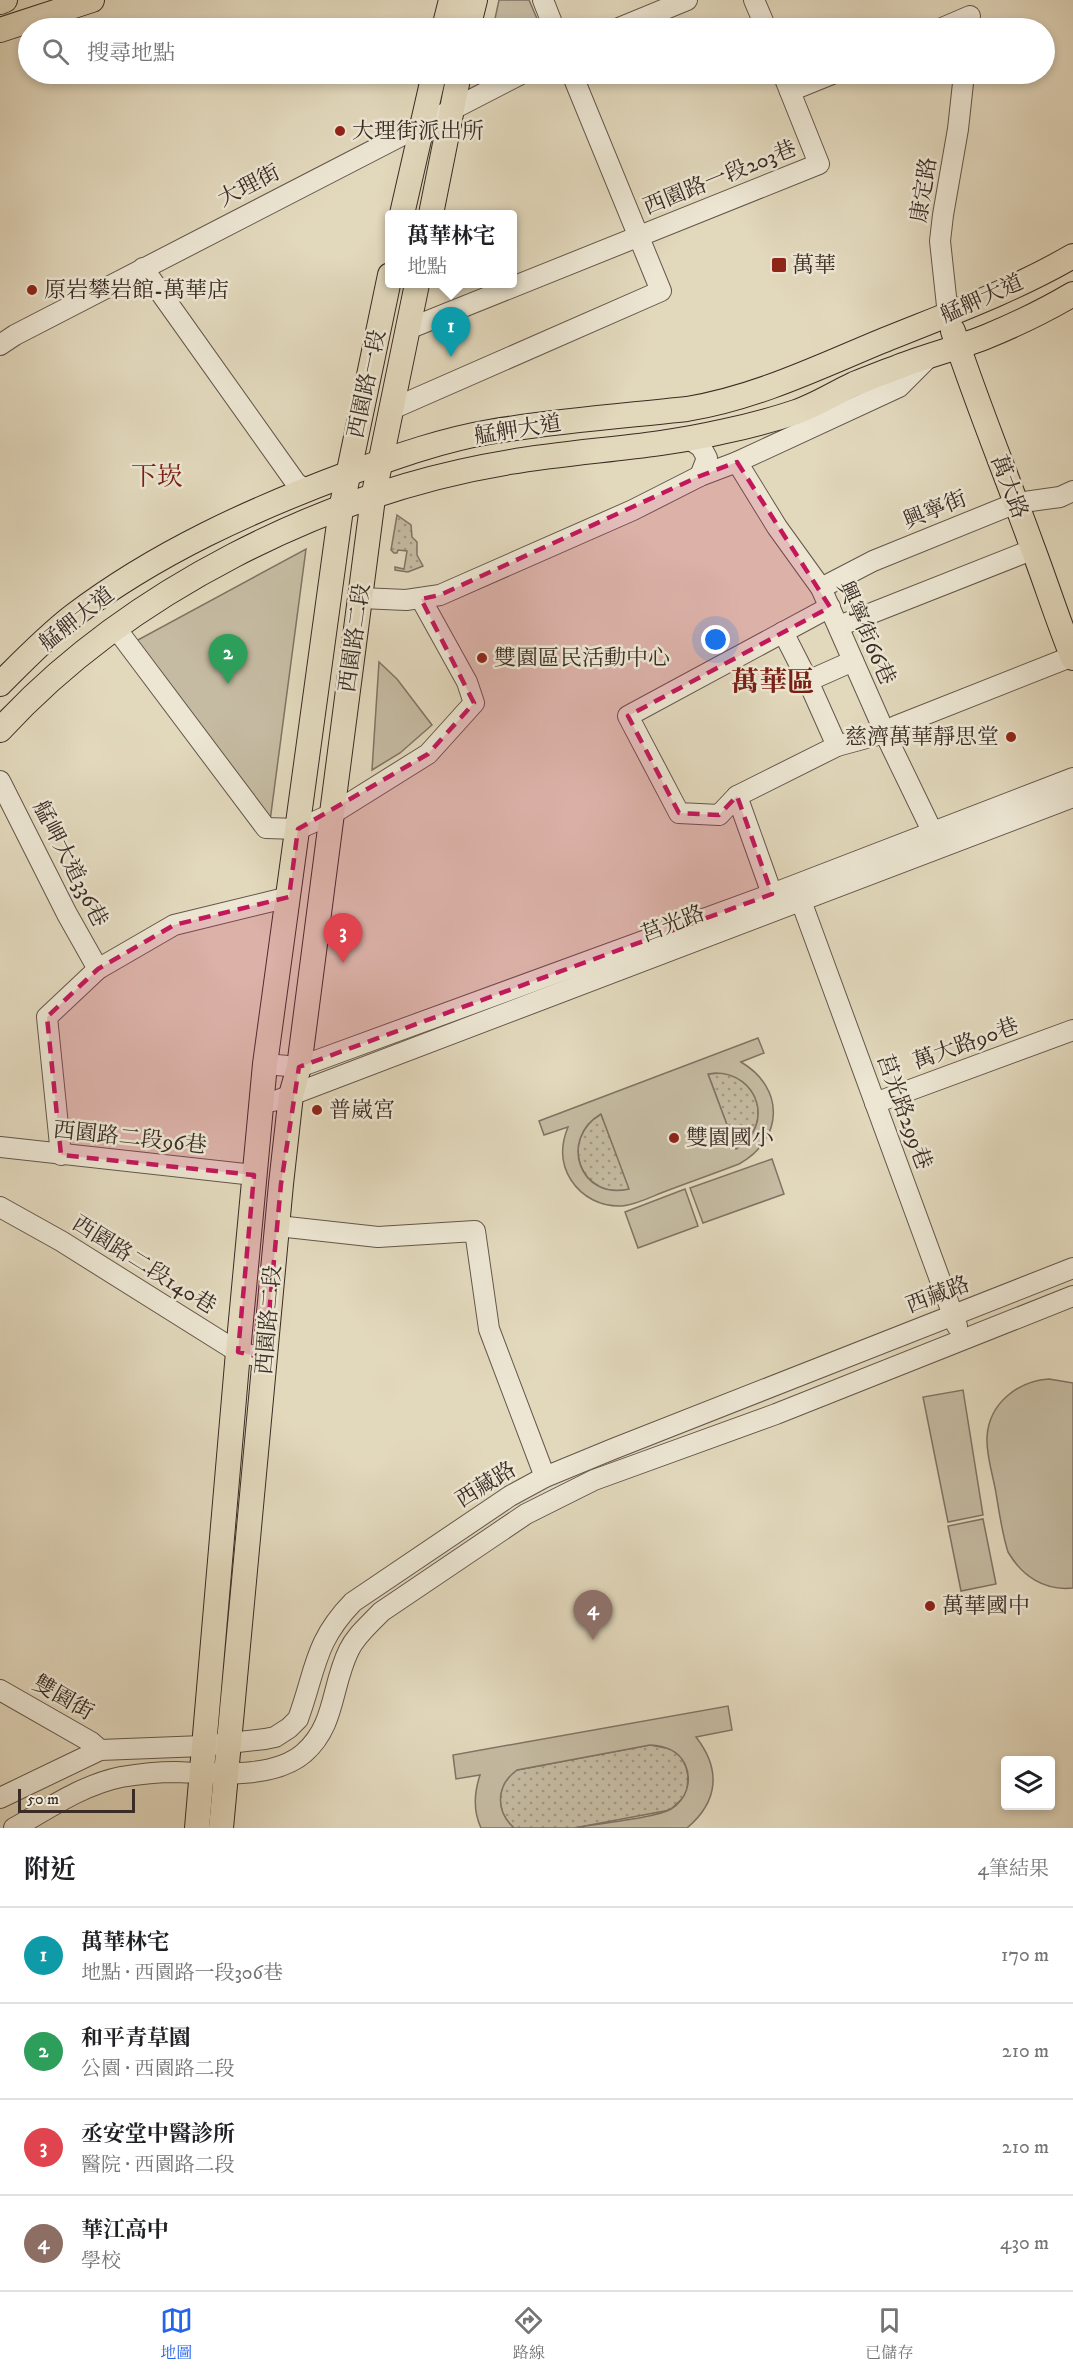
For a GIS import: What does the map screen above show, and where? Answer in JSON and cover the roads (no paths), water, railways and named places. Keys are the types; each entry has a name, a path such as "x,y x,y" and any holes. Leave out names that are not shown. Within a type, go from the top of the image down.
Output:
{"main road":[{"path":"0,2 5,0"},
{"path":"37,18 92,0"},
{"path":"446,18 451,0"},
{"path":"470,18 475,0"},
{"path":"0,30 18,24"},
{"path":"403,210 432,84"},
{"path":"432,210 457,84"},
{"name":"艋舺大道","path":"0,730 22,707 115,627 200,573 301,524 345,492 380,462 488,432 714,405 758,393 983,301 1073,256"},
{"name":"西園路一段","path":"345,492 387,288"},
{"name":"西園路一段","path":"380,462 416,288"},
{"name":"艋舺大道","path":"0,684 73,617 135,575 207,534 259,508 305,489 345,492 373,498 420,482 510,462 689,439 723,432 796,412 857,383 934,352 988,336 1031,317 1073,294"},
{"name":"萬大路","path":"948,315 982,417 1034,549 1049,596 1073,657"},
{"name":"西園路二段","path":"221,1828 291,1095 299,1067 373,498 380,462"},
{"name":"西園路二段","path":"197,1828 265,1064 345,492"}],"street":[{"path":"543,0 550,18"},
{"path":"643,18 687,0"},
{"path":"754,0 762,18"},
{"name":"大理街","path":"0,345 143,268 502,84"},
{"path":"392,409 661,291 576,84"},
{"name":"西園路一段203巷","path":"517,285 819,164 788,84"},
{"name":"康定路","path":"948,315 940,241 963,84"},
{"path":"143,268 296,483 305,489"},
{"name":"西園路一段203巷","path":"408,329 510,288"},
{"name":"艋舺大道","path":"361,598 421,599 440,595 900,387 934,352"},
{"path":"689,439 701,447 707,458 700,476"},
{"name":"興寧街66巷","path":"737,462 777,527 821,588 885,733 933,833"},
{"name":"興寧街","path":"821,588 873,561 1016,503 1060,497 1073,491"},
{"path":"839,626 1034,549"},
{"path":"115,627 266,828 298,829 332,814 428,754 474,703 467,682 421,599"},
{"path":"830,607 628,716 679,813 719,815 737,796 837,746 885,733 896,726 1073,657"},
{"path":"783,632 837,746"},
{"path":"808,681 853,661"},
{"name":"莒光路","path":"299,1067 772,894 1073,778"},
{"name":"艋岬大道336巷","path":"0,781 67,914 98,969"},
{"path":"737,796 772,894"},
{"name":"莒光路","path":"262,1103 291,1095 1073,797"},
{"path":"61,1155 47,1017 98,969 174,925 289,897"},
{"name":"莒光路299巷","path":"801,901 963,1341"},
{"name":"萬大路90巷","path":"875,1102 1073,1030"},
{"path":"265,1064 299,1067"},
{"name":"西園路二段96巷","path":"0,1147 254,1175"},
{"name":"西園路二段140巷","path":"0,1207 61,1241 238,1352 265,1358"},
{"path":"278,1226 378,1237 475,1231 489,1329 545,1477"},
{"name":"西藏路","path":"0,1798 100,1750 230,1744 275,1737 290,1728 298,1719 324,1639 337,1619 353,1602 510,1496 545,1477 1073,1268"},
{"name":"西藏路","path":"14,1828 74,1794 118,1778 164,1772 227,1774 291,1762 304,1753 326,1726 344,1663 361,1632 381,1612 526,1514 594,1480 787,1409 1073,1296"},
{"name":"雙園街","path":"0,1690 91,1742 100,1750"}],"place":[{"name":"大理街派出所","path":"340,131"},
{"name":"萬華","path":"779,265"},
{"name":"原岩攀岩館-萬華店","path":"32,290"},
{"name":"萬華林宅","path":"451,357"},
{"name":"雙園區民活動中心","path":"482,658"},
{"name":"和平青草園","path":"228,684"},
{"name":"慈濟萬華靜思堂","path":"1011,737"},
{"name":"丞安堂中醫診所","path":"343,963"},
{"name":"普崴宮","path":"317,1110"},
{"name":"雙園國小","path":"674,1138"},
{"name":"萬華國中","path":"930,1606"},
{"name":"華江高中","path":"593,1640"}],"district":[{"name":"下崁","path":"157,477"},
{"name":"萬華區","path":"773,682"}]}
